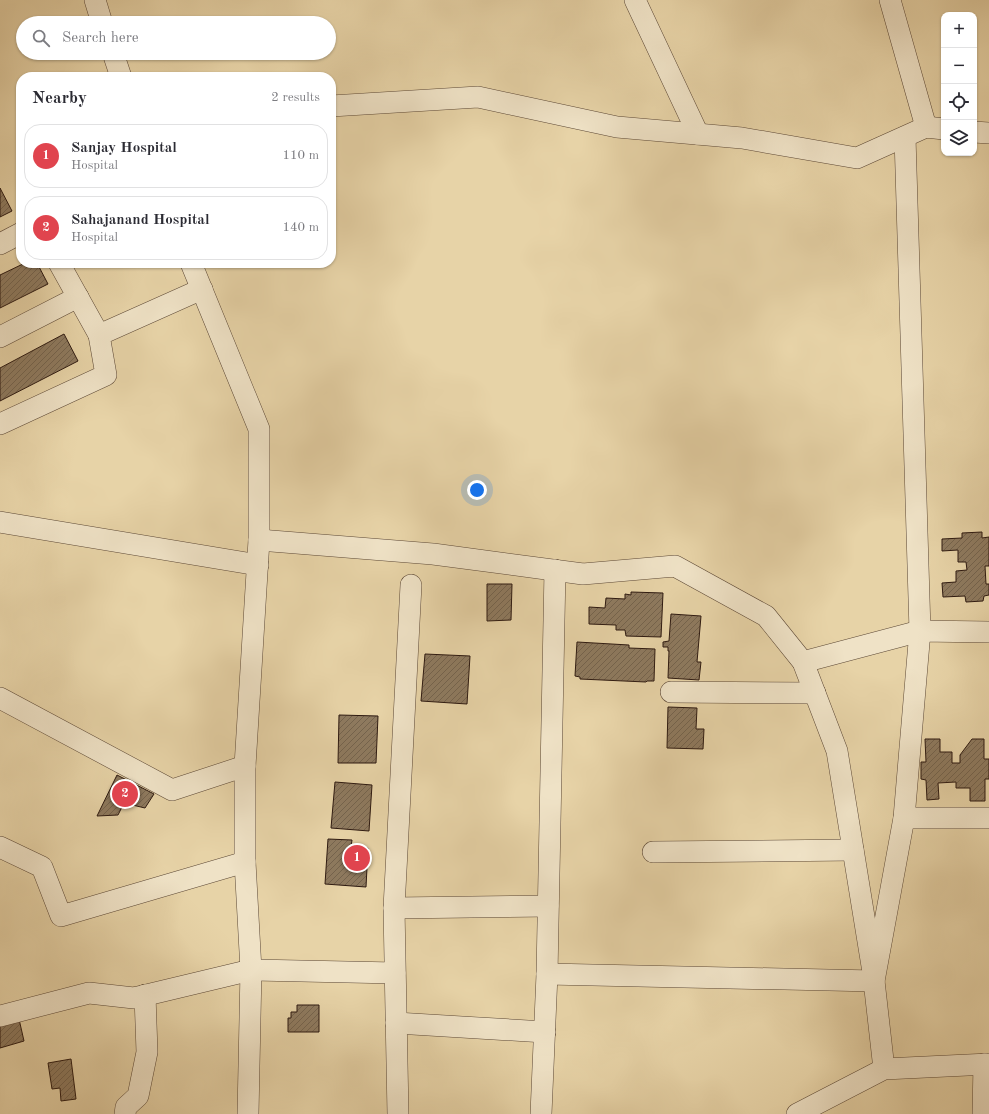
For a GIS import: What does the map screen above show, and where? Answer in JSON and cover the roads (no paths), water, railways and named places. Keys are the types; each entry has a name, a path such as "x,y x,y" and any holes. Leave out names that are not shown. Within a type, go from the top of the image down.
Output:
{"street":[{"path":"94,0 100,16"},
{"path":"636,0 698,134"},
{"path":"336,106 478,97 617,128 742,138 857,158 905,136 935,128 890,0"},
{"path":"115,60 119,72"},
{"path":"977,132 989,133"},
{"path":"874,982 904,818 920,632 905,136"},
{"path":"0,244 16,236"},
{"path":"0,424 106,375 99,335 62,268"},
{"path":"193,268 259,429 258,565 245,766 245,862 251,970 248,1114"},
{"path":"99,335 202,289"},
{"path":"0,337 78,297"},
{"path":"0,522 258,565"},
{"path":"259,540 433,554 583,574 675,566 766,616 803,662 837,751 874,982 884,1069"},
{"path":"542,1114 547,974 555,570"},
{"path":"398,1114 394,908 411,585"},
{"path":"803,662 920,632 989,632"},
{"path":"671,692 815,693"},
{"path":"0,698 172,790 245,766"},
{"path":"904,818 989,818"},
{"path":"0,847 42,867 61,916 245,862"},
{"path":"653,852 853,850"},
{"path":"394,908 548,906"},
{"path":"0,1016 89,993 134,998 251,970 395,973"},
{"path":"547,974 874,982"},
{"path":"125,1114 126,1107 138,1096 147,1052 145,995"},
{"path":"396,1023 544,1032"},
{"path":"797,1114 884,1069 987,1064 983,1114"}],"place":[{"name":"Sahajanand Hospital","path":"125,794"},
{"name":"Sanjay Hospital","path":"357,858"}]}
